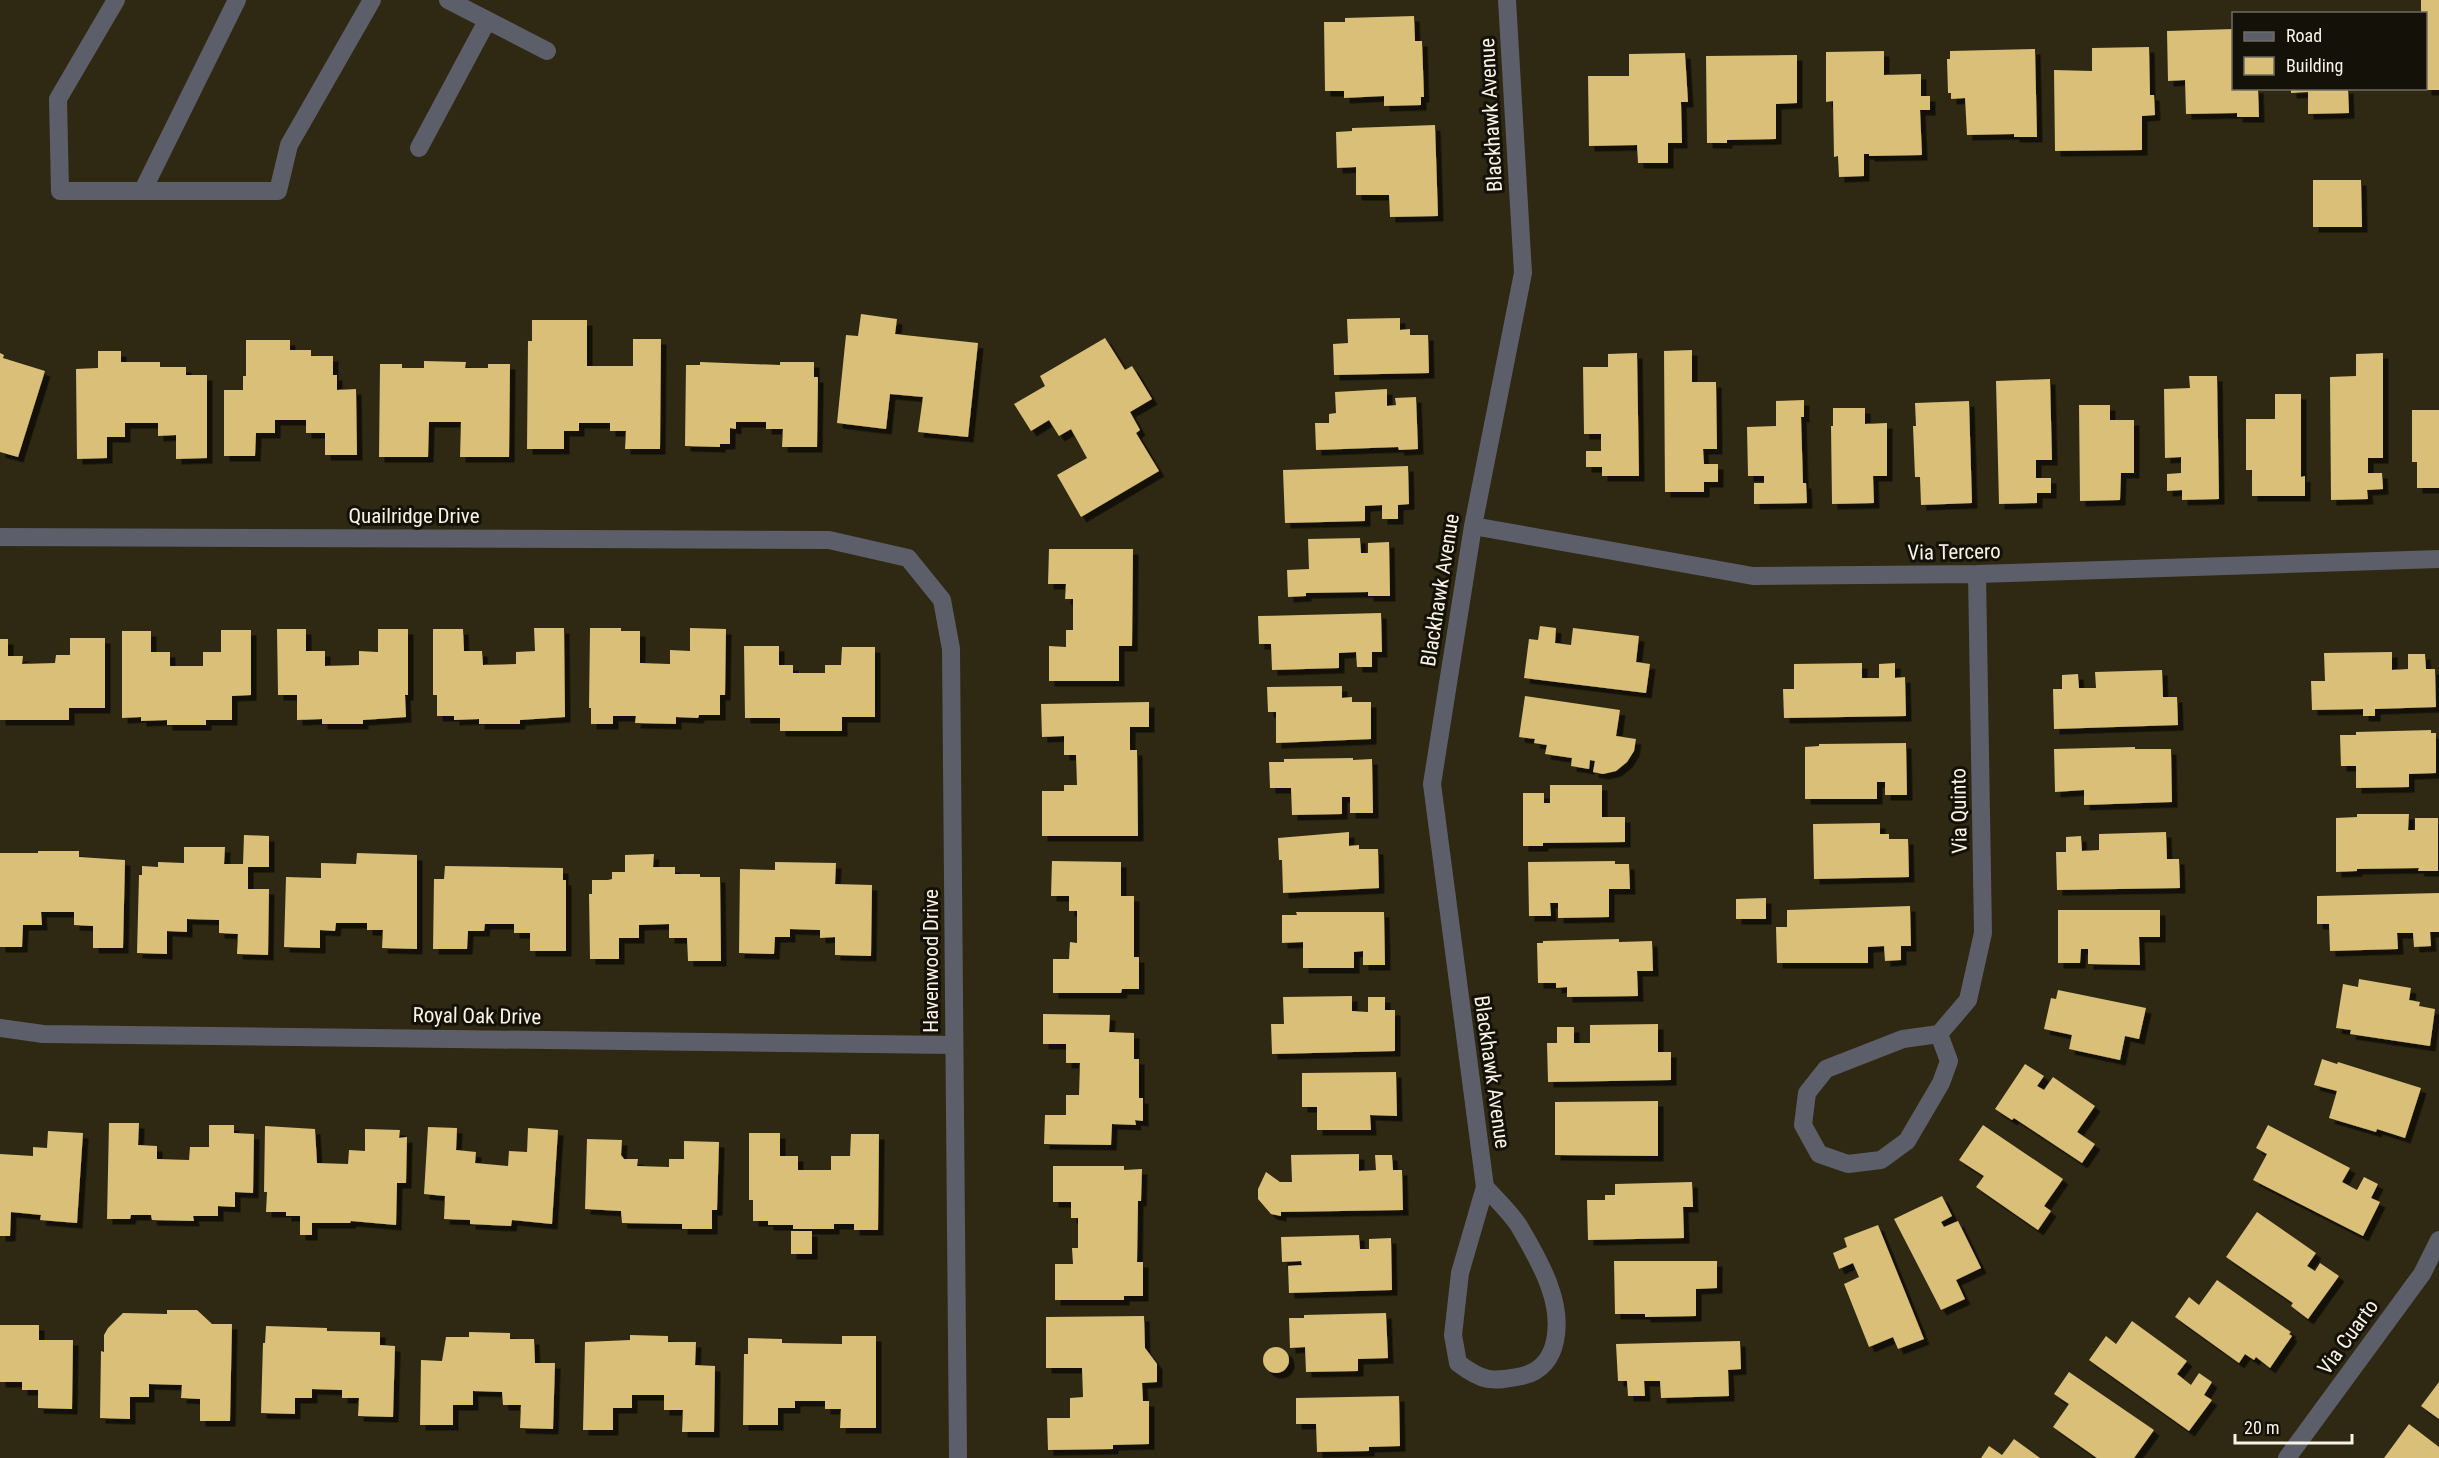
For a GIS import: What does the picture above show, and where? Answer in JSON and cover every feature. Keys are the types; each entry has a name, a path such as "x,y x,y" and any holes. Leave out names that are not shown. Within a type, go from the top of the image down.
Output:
{"street":[{"path":"116,0 58,99 60,191 278,191 289,145 372,0"},
{"path":"143,190 237,0"},
{"path":"448,0 547,51"},
{"name":"Blackhawk Avenue","path":"1485,1187 1518,1224 1550,1287 1557,1318 1555,1347 1544,1366 1531,1374 1504,1380 1478,1378 1458,1363 1453,1335 1460,1273 1485,1187 1432,784 1473,526 1523,273 1507,0"},
{"path":"419,148 487,21"},
{"name":"Via Tercero","path":"1473,526 1753,576 1977,574 2439,559"},
{"name":"Quailridge Drive","path":"0,537 829,540"},
{"name":"Havenwood Drive","path":"829,540 908,558 942,600 951,649 958,1458"},
{"name":"Via Quinto","path":"1939,1034 1968,1000 1983,933 1977,574"},
{"name":"Royal Oak Drive","path":"0,1028 43,1034 954,1045"},
{"path":"1939,1034 1949,1061 1941,1083 1907,1141 1881,1160 1848,1164 1819,1154 1803,1125 1807,1093 1826,1069 1903,1039 1939,1034"},
{"name":"Via Cuarto","path":"2287,1458 2422,1274 2439,1240"}],"building":[{"path":"2421,0 2439,0 2439,90 2427,90 2427,12 2421,12"},
{"path":"1414,16 1415,41 1422,41 1424,97 1421,97 1421,105 1384,106 1384,96 1344,98 1344,91 1325,91 1324,22 1345,22 1345,18"},
{"path":"2232,29 2232,90 2258,90 2259,117 2237,117 2237,113 2186,114 2185,80 2168,81 2167,31"},
{"path":"2149,47 2150,95 2154,95 2155,115 2142,116 2142,150 2055,151 2054,70 2092,71 2092,48"},
{"path":"2035,49 2037,137 2014,137 2014,134 1967,135 1965,98 1951,99 1951,93 1948,93 1947,59 1950,59 1950,51"},
{"path":"1884,51 1884,75 1921,74 1921,96 1930,96 1930,110 1920,110 1922,155 1869,156 1869,154 1864,154 1864,176 1839,177 1838,156 1834,157 1833,101 1826,102 1826,52"},
{"path":"1685,53 1688,102 1681,102 1682,143 1668,143 1668,163 1638,163 1637,145 1589,146 1588,76 1629,76 1629,54"},
{"path":"1797,55 1797,103 1776,104 1776,139 1727,140 1727,143 1707,143 1706,56"},
{"path":"2291,90 2348,90 2349,113 2308,114 2308,92 2291,93"},
{"path":"1435,125 1438,216 1390,217 1389,195 1356,195 1356,167 1337,168 1336,132 1352,131 1352,128"},
{"path":"2313,180 2361,180 2362,227 2313,227"},
{"path":"861,314 897,319 895,334 978,343 968,437 918,432 923,397 890,394 886,429 837,423 846,335 858,336"},
{"path":"1400,318 1400,330 1410,329 1410,335 1428,335 1429,373 1334,375 1333,344 1348,343 1347,319"},
{"path":"532,320 587,320 587,366 633,366 633,339 661,339 660,449 625,449 626,431 610,431 610,423 579,423 579,431 564,431 564,449 527,449 528,341 532,341"},
{"path":"1105,338 1125,370 1132,366 1152,399 1130,412 1140,430 1136,433 1159,471 1081,517 1057,475 1087,458 1071,429 1059,436 1049,420 1031,431 1014,404 1045,386 1040,376"},
{"path":"246,340 290,340 290,350 311,350 311,356 333,356 333,375 337,375 337,390 356,389 357,455 325,455 325,433 306,433 306,420 275,420 275,433 256,433 255,456 224,456 224,390 243,390 243,376 246,376"},
{"path":"1692,350 1692,382 1716,382 1717,449 1703,449 1704,464 1718,464 1718,482 1704,482 1704,492 1665,492 1664,351"},
{"path":"98,351 121,351 121,362 160,362 160,367 186,367 186,375 207,375 207,458 176,459 176,435 158,436 158,423 125,423 125,437 107,437 107,458 77,459 76,369 98,368"},
{"path":"0,353 4,355 3,358 45,371 18,457 0,452"},
{"path":"1637,353 1639,476 1602,476 1602,467 1586,467 1586,451 1601,451 1601,434 1584,434 1583,367 1608,367 1608,354"},
{"path":"2383,353 2383,458 2368,458 2368,473 2382,473 2383,489 2367,490 2368,499 2331,500 2330,377 2356,376 2356,354"},
{"path":"424,361 466,362 465,368 488,368 488,364 510,364 509,457 460,457 461,422 429,422 428,457 379,457 380,364 402,364 402,368 424,368"},
{"path":"700,362 780,365 780,362 814,362 814,377 818,377 817,447 782,447 783,429 766,429 766,422 736,422 736,429 730,428 730,444 720,444 720,447 685,446 686,365 700,365"},
{"path":"2189,376 2217,376 2219,499 2182,500 2182,490 2167,491 2167,474 2181,473 2181,457 2165,458 2164,389 2190,388"},
{"path":"2050,379 2052,460 2036,460 2036,478 2051,478 2051,493 2037,493 2037,503 1999,504 1996,381"},
{"path":"1387,389 1387,406 1396,405 1395,398 1416,397 1418,449 1399,450 1398,447 1316,450 1315,423 1329,423 1329,414 1336,413 1335,392"},
{"path":"2275,394 2301,394 2301,477 2305,476 2305,496 2252,496 2252,470 2246,470 2246,419 2275,419"},
{"path":"1804,400 1804,417 1801,417 1803,483 1806,483 1807,503 1754,504 1754,483 1764,483 1764,476 1748,476 1747,427 1776,426 1776,401"},
{"path":"1969,401 1972,503 1921,505 1920,477 1915,477 1913,426 1916,426 1915,403"},
{"path":"2079,405 2110,405 2110,420 2134,420 2134,473 2121,473 2120,500 2080,501"},
{"path":"1833,408 1865,408 1865,424 1887,423 1887,476 1873,476 1874,503 1832,504 1831,426 1833,426"},
{"path":"2412,410 2439,410 2439,488 2417,488 2417,462 2412,462"},
{"path":"1408,466 1409,504 1398,505 1398,519 1382,519 1382,505 1365,506 1365,521 1285,523 1283,470"},
{"path":"1360,538 1361,553 1368,553 1368,543 1389,542 1390,596 1368,596 1368,592 1306,593 1306,596 1288,597 1287,570 1309,569 1308,539"},
{"path":"1049,549 1133,549 1132,646 1119,646 1119,681 1049,681 1049,646 1066,647 1066,630 1073,630 1073,599 1065,599 1066,584 1048,584"},
{"path":"1381,613 1382,652 1372,652 1372,667 1357,667 1356,652 1339,653 1339,668 1272,670 1271,644 1259,644 1258,616"},
{"path":"1540,626 1556,628 1555,643 1571,645 1573,628 1639,636 1636,662 1650,664 1646,693 1524,678 1529,639 1538,640"},
{"path":"534,628 564,628 565,717 520,720 520,724 479,724 479,719 454,720 454,716 437,716 437,695 433,695 433,629 463,629 464,651 482,651 483,665 516,664 516,652 535,651"},
{"path":"590,628 621,628 621,631 640,631 640,663 670,664 670,650 690,651 690,628 726,629 725,695 720,695 720,715 699,715 698,718 676,717 676,724 635,723 636,716 613,716 613,724 591,724 591,708 589,708"},
{"path":"277,629 306,629 306,651 325,651 325,666 359,665 359,651 378,652 378,629 408,629 406,717 363,720 363,724 322,724 322,719 297,720 297,695 278,695"},
{"path":"221,630 251,630 251,695 232,696 232,720 206,720 206,725 167,725 167,720 141,721 141,717 122,718 122,631 151,631 151,652 170,652 170,666 203,666 203,652 221,652"},
{"path":"70,638 105,638 105,708 69,708 69,720 0,720 0,639 8,639 8,656 23,656 22,664 55,663 56,655 70,655"},
{"path":"744,646 779,646 779,665 793,665 793,673 825,673 825,665 841,665 842,647 875,647 875,717 842,717 842,731 780,731 780,718 745,718"},
{"path":"2392,652 2392,670 2408,669 2408,654 2425,654 2426,669 2435,669 2436,707 2375,709 2375,716 2363,716 2363,709 2312,710 2311,681 2325,681 2324,653"},
{"path":"1862,663 1862,678 1879,678 1879,664 1895,663 1895,678 1905,677 1906,716 1784,718 1783,689 1794,689 1794,664"},
{"path":"2162,670 2163,697 2177,697 2178,725 2054,729 2053,689 2062,689 2062,675 2078,674 2079,688 2096,688 2095,672"},
{"path":"1342,686 1342,698 1352,697 1352,702 1371,702 1371,739 1276,743 1276,712 1268,712 1267,687"},
{"path":"1525,696 1620,710 1616,736 1636,739 1634,751 1627,762 1616,771 1603,774 1593,772 1595,761 1590,760 1589,769 1571,766 1572,758 1545,754 1547,745 1534,743 1535,739 1519,737"},
{"path":"1149,702 1149,727 1130,727 1130,750 1137,750 1138,836 1042,836 1042,791 1064,791 1064,785 1077,785 1076,755 1064,755 1064,736 1042,737 1041,704"},
{"path":"2431,730 2431,733 2436,733 2436,773 2409,774 2409,787 2356,788 2356,766 2341,766 2340,735 2356,735 2356,732"},
{"path":"1906,743 1907,795 1885,795 1885,782 1877,782 1877,799 1805,799 1805,747 1819,746 1819,744"},
{"path":"2135,747 2135,749 2171,749 2172,802 2084,805 2084,790 2055,792 2054,749"},
{"path":"1353,758 1353,760 1372,759 1373,813 1350,813 1350,797 1342,797 1342,814 1292,815 1291,788 1270,788 1269,762 1284,762 1284,759"},
{"path":"1550,785 1602,785 1602,817 1625,817 1625,842 1543,843 1543,846 1523,846 1523,793 1544,793 1544,803 1550,803"},
{"path":"2357,814 2409,814 2408,830 2415,830 2415,818 2438,818 2438,871 2418,871 2419,868 2357,869 2357,871 2336,872 2336,818 2357,817"},
{"path":"1880,823 1880,834 1889,834 1889,839 1908,839 1909,877 1814,879 1813,824"},
{"path":"1349,832 1349,846 1359,845 1359,849 1378,849 1379,888 1283,893 1282,860 1279,860 1278,838"},
{"path":"2166,832 2167,859 2179,859 2180,888 2057,890 2056,852 2066,852 2066,837 2081,836 2082,851 2099,850 2099,834"},
{"path":"244,835 269,836 269,867 248,867 248,889 269,889 268,955 237,954 238,934 219,933 219,920 187,919 187,932 167,931 167,954 137,953 139,875 142,875 142,866 158,867 158,862 184,863 184,847 225,847 224,864 243,864"},
{"path":"38,851 79,851 79,857 125,860 123,948 93,948 93,926 74,925 74,912 41,912 42,925 23,925 22,947 0,947 0,853 38,853"},
{"path":"357,853 417,855 417,949 382,948 383,930 367,930 367,923 336,923 335,931 320,930 320,948 284,947 286,877 321,878 321,863 356,864"},
{"path":"654,854 653,867 675,867 675,874 720,877 721,961 688,961 687,938 669,938 669,924 639,925 639,938 619,938 619,959 590,959 589,894 592,894 592,880 608,880 612,879 612,872 625,872 625,855"},
{"path":"1052,861 1121,862 1121,896 1134,896 1134,957 1139,957 1139,989 1122,989 1121,993 1053,993 1053,959 1069,959 1070,942 1077,943 1077,911 1069,911 1069,896 1051,896"},
{"path":"1615,861 1615,864 1629,864 1630,889 1609,889 1609,917 1558,918 1558,903 1550,903 1551,916 1529,916 1528,862"},
{"path":"775,862 836,863 835,884 872,885 871,956 835,955 835,937 820,938 820,930 790,929 790,937 775,937 774,954 739,953 740,869 775,870"},
{"path":"445,866 563,868 563,880 566,880 566,951 530,951 530,933 514,933 514,924 485,924 484,931 468,931 467,949 433,949 434,879 444,879"},
{"path":"2439,893 2439,932 2430,932 2431,946 2414,947 2413,933 2397,933 2398,949 2330,951 2329,924 2317,924 2317,896"},
{"path":"1766,898 1766,919 1736,919 1736,899"},
{"path":"1910,906 1911,946 1901,946 1901,960 1885,961 1884,946 1868,947 1868,963 1777,963 1776,927 1787,927 1787,910"},
{"path":"2058,910 2160,910 2160,937 2139,937 2140,965 2088,964 2088,949 2081,949 2080,963 2058,963"},
{"path":"1296,912 1384,912 1385,965 1363,965 1363,951 1354,952 1354,968 1303,968 1303,942 1282,943 1282,915 1297,915"},
{"path":"1619,939 1619,942 1652,941 1653,971 1637,971 1638,996 1567,997 1567,987 1556,988 1556,983 1538,983 1537,943"},
{"path":"2359,979 2411,988 2409,1000 2420,1002 2419,1006 2435,1009 2430,1046 2350,1034 2351,1030 2336,1028 2343,984 2358,987"},
{"path":"2058,990 2146,1008 2139,1039 2125,1036 2120,1060 2069,1049 2072,1035 2044,1029 2051,998 2056,999"},
{"path":"1352,996 1352,1011 1368,1012 1368,997 1385,997 1385,1010 1395,1010 1395,1051 1272,1054 1271,1024 1284,1024 1283,997"},
{"path":"1043,1014 1110,1015 1109,1032 1134,1033 1134,1059 1139,1059 1139,1098 1143,1098 1143,1121 1135,1120 1136,1125 1112,1124 1111,1145 1044,1144 1045,1115 1066,1115 1066,1095 1079,1095 1080,1063 1066,1063 1066,1044 1043,1044"},
{"path":"1658,1024 1658,1052 1671,1052 1671,1080 1548,1082 1547,1043 1557,1043 1557,1027 1574,1027 1574,1043 1590,1043 1590,1025"},
{"path":"2322,1059 2421,1088 2405,1138 2329,1118 2337,1091 2314,1085"},
{"path":"2025,1064 2044,1076 2037,1086 2044,1090 2053,1077 2095,1106 2077,1132 2095,1144 2082,1163 2014,1118 2012,1120 1995,1109"},
{"path":"1396,1072 1397,1116 1370,1115 1371,1130 1317,1130 1317,1107 1302,1107 1302,1073"},
{"path":"1658,1101 1658,1156 1555,1155 1555,1102"},
{"path":"109,1123 139,1123 138,1145 157,1146 157,1159 189,1160 190,1147 209,1147 209,1125 234,1125 234,1133 254,1134 253,1193 235,1192 235,1207 218,1206 218,1216 193,1216 194,1221 152,1220 151,1215 131,1215 130,1219 107,1219"},
{"path":"1983,1125 2063,1179 2044,1206 2051,1211 2038,1230 1976,1187 1984,1176 1959,1160"},
{"path":"2268,1125 2350,1168 2342,1182 2357,1190 2364,1177 2378,1184 2371,1198 2380,1202 2363,1236 2253,1180 2267,1154 2256,1148"},
{"path":"265,1126 315,1129 317,1163 348,1164 349,1150 365,1151 365,1129 400,1130 399,1138 407,1137 406,1183 397,1183 396,1225 351,1221 350,1223 312,1223 312,1235 300,1235 300,1216 286,1216 286,1212 266,1212"},
{"path":"428,1127 457,1128 456,1150 476,1152 475,1163 508,1166 509,1151 527,1152 528,1128 558,1130 552,1224 512,1220 511,1226 470,1224 470,1220 444,1219 445,1196 424,1194"},
{"path":"48,1131 83,1133 77,1223 40,1220 41,1215 11,1212 10,1236 0,1236 0,1154 33,1156 33,1147 47,1148"},
{"path":"749,1133 780,1133 780,1156 798,1156 798,1170 831,1170 831,1156 850,1156 851,1134 879,1134 878,1230 854,1230 854,1224 834,1224 834,1229 793,1229 793,1225 768,1225 768,1221 753,1221 753,1200 749,1200"},
{"path":"587,1139 622,1140 621,1155 624,1159 638,1159 637,1166 669,1167 669,1159 684,1159 684,1141 719,1142 717,1210 712,1210 712,1229 682,1229 682,1224 622,1223 621,1211 585,1209"},
{"path":"1359,1154 1359,1171 1376,1170 1375,1155 1392,1155 1393,1170 1402,1170 1403,1210 1281,1212 1281,1216 1271,1214 1258,1199 1258,1189 1266,1172 1280,1182 1292,1182 1291,1155"},
{"path":"1053,1166 1124,1166 1124,1170 1142,1169 1141,1201 1138,1201 1137,1262 1143,1262 1143,1296 1124,1296 1124,1300 1055,1300 1055,1264 1073,1264 1072,1248 1078,1248 1078,1218 1071,1218 1071,1202 1053,1202"},
{"path":"1692,1182 1693,1207 1683,1207 1684,1238 1588,1240 1587,1200 1605,1200 1605,1195 1615,1195 1615,1184"},
{"path":"1942,1196 1952,1216 1941,1222 1944,1227 1958,1221 1981,1268 1956,1280 1965,1299 1941,1310 1894,1219"},
{"path":"2257,1212 2316,1253 2307,1266 2315,1271 2320,1263 2339,1276 2308,1319 2291,1306 2293,1303 2226,1257"},
{"path":"1878,1225 1924,1339 1898,1349 1893,1337 1869,1347 1844,1284 1859,1277 1853,1263 1839,1269 1833,1253 1847,1247 1844,1238"},
{"path":"791,1231 812,1231 812,1254 791,1254"},
{"path":"1359,1235 1360,1249 1369,1249 1369,1239 1391,1238 1392,1290 1289,1293 1288,1266 1302,1265 1301,1261 1282,1262 1281,1237"},
{"path":"1614,1261 1717,1261 1717,1288 1696,1289 1696,1316 1645,1317 1645,1314 1615,1314"},
{"path":"2217,1280 2291,1332 2289,1334 2292,1336 2270,1368 2256,1357 2254,1360 2245,1354 2239,1363 2175,1317 2189,1297 2199,1305"},
{"path":"167,1310 197,1310 212,1324 232,1324 230,1421 200,1421 200,1399 181,1398 182,1385 149,1384 149,1397 130,1397 130,1419 100,1418 101,1351 104,1352 104,1335 108,1328 123,1313 167,1314"},
{"path":"1386,1313 1388,1358 1358,1359 1358,1371 1306,1372 1305,1347 1290,1348 1289,1318 1304,1318 1304,1315"},
{"path":"1144,1316 1145,1348 1157,1364 1157,1382 1142,1383 1143,1401 1149,1401 1149,1444 1113,1445 1113,1449 1048,1450 1047,1418 1070,1418 1070,1398 1083,1397 1082,1368 1046,1368 1046,1317"},
{"path":"2132,1321 2187,1361 2177,1374 2191,1385 2199,1373 2212,1382 2204,1395 2212,1400 2189,1431 2089,1360 2106,1336 2116,1344"},
{"path":"0,1325 39,1325 39,1340 73,1340 72,1409 38,1408 38,1390 22,1390 22,1382 0,1382"},
{"path":"266,1326 380,1332 380,1345 395,1346 393,1417 358,1416 359,1398 342,1398 342,1390 312,1389 312,1398 295,1398 295,1414 261,1413 263,1343 265,1343"},
{"path":"469,1332 510,1333 510,1339 534,1339 535,1363 555,1363 553,1429 520,1428 521,1405 503,1405 502,1392 473,1391 473,1405 453,1405 453,1425 420,1425 421,1360 442,1361 446,1337 469,1337"},
{"path":"630,1335 668,1336 668,1342 696,1342 695,1365 715,1366 714,1432 682,1432 683,1410 664,1410 664,1395 632,1395 632,1408 613,1408 613,1430 583,1430 585,1342 630,1340"},
{"path":"842,1336 876,1336 876,1428 840,1428 841,1409 825,1409 825,1401 795,1401 795,1408 778,1408 778,1425 743,1425 744,1354 748,1354 748,1338 782,1339 782,1343 842,1344"},
{"path":"1740,1341 1741,1369 1728,1370 1729,1396 1661,1398 1660,1381 1644,1381 1645,1396 1628,1396 1627,1381 1618,1381 1616,1344"},
{"path":"1276,1347 1285,1351 1289,1360 1285,1369 1276,1373 1267,1369 1263,1360 1267,1351"},
{"path":"2069,1372 2154,1430 2134,1458 2097,1458 2053,1427 2069,1404 2054,1394"},
{"path":"2439,1382 2439,1419 2421,1406"},
{"path":"1399,1396 1400,1446 1369,1447 1369,1451 1317,1452 1316,1424 1296,1424 1296,1398"},
{"path":"2409,1424 2439,1447 2439,1458 2384,1458"},
{"path":"2014,1439 2040,1458 1981,1458 1989,1446 2002,1455"}]}
